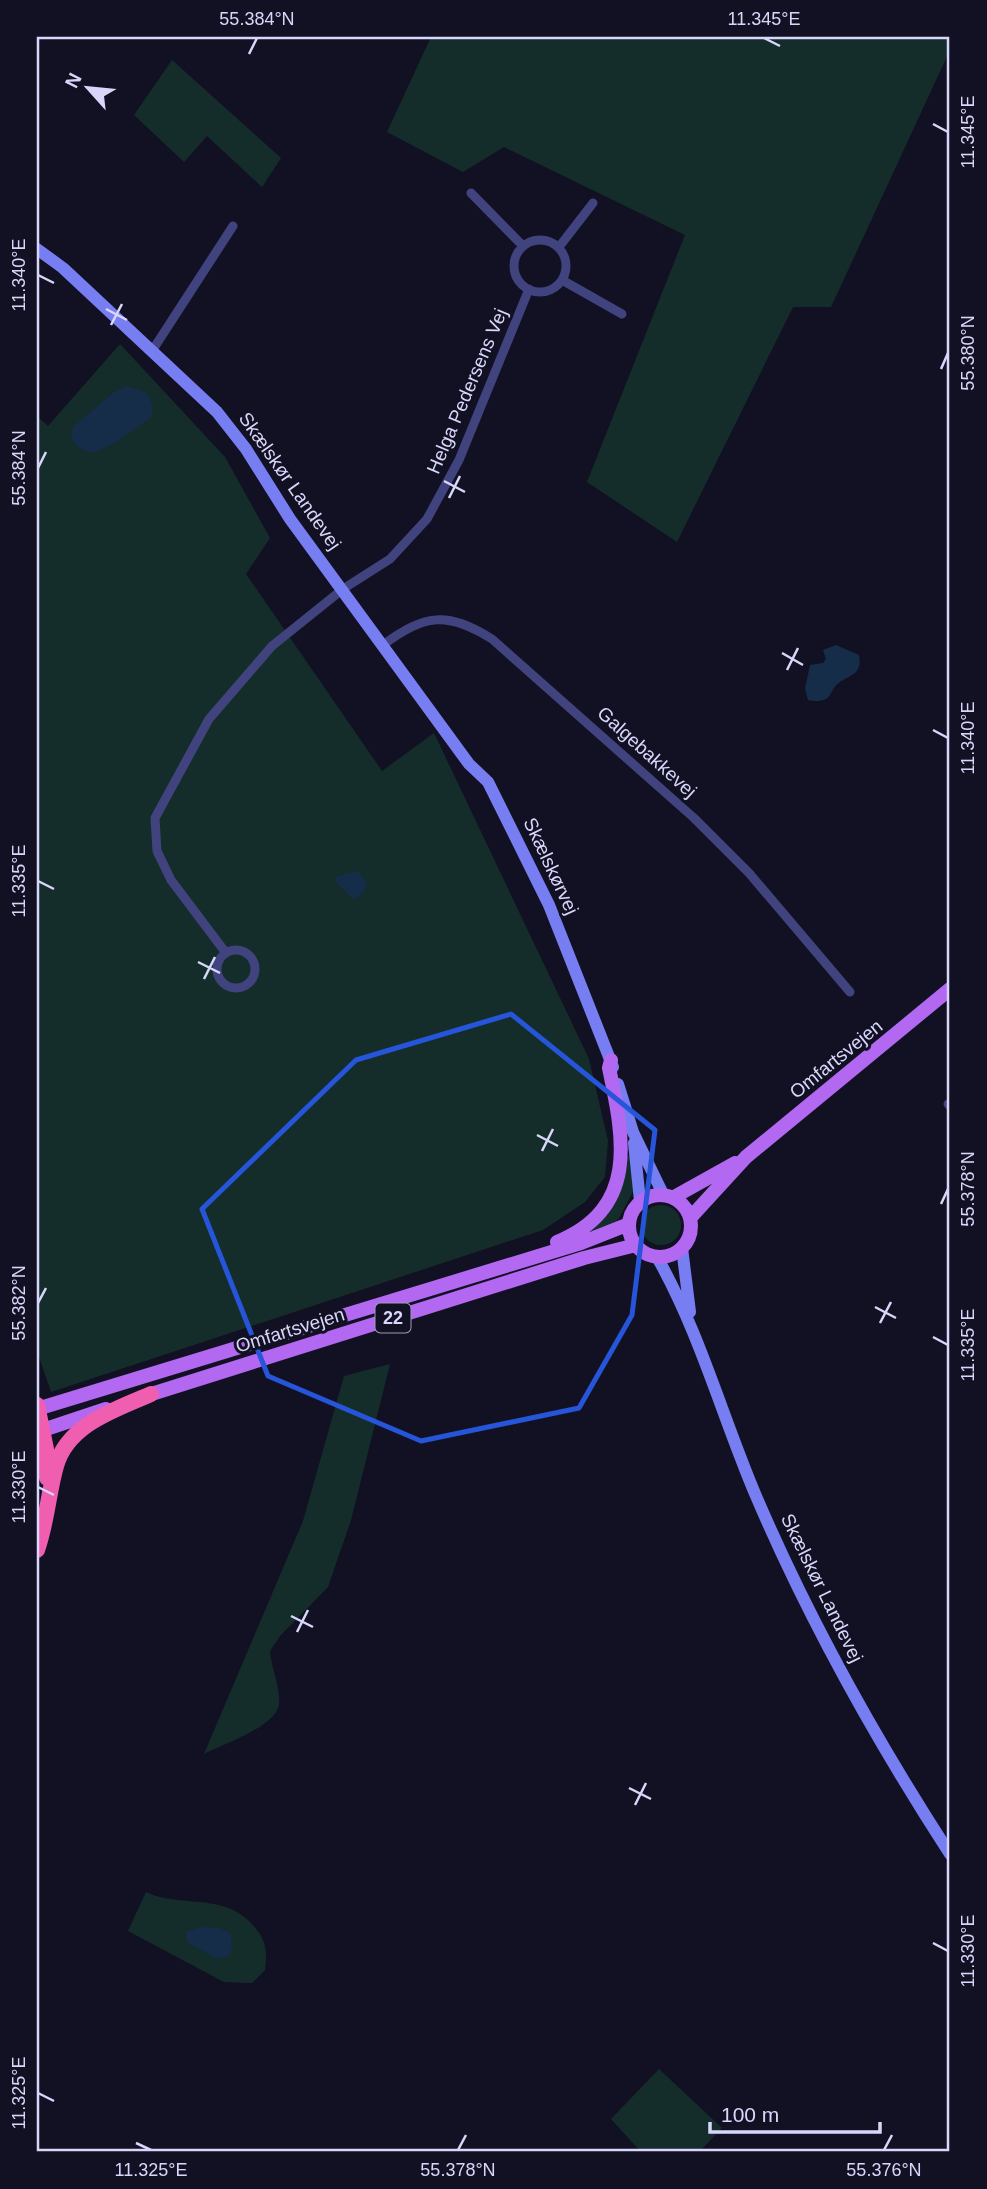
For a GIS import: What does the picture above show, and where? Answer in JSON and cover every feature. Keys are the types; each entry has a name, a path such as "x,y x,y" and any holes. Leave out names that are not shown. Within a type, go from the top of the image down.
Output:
{"highway":[{"path":"37,1550 46,1524 56,1465 70,1439 96,1418 151,1394"},
{"path":"37,1408 47,1482 37,1536"}],"main road":[{"name":"Omfartsvejen","path":"691,1217 746,1157 950,989"},
{"path":"489,1270 581,1231 607,1204 614,1190 622,1159 611,1060"},
{"name":"Omfartsvejen","path":"669,1196 746,1157"},
{"path":"669,1196 682,1202 691,1217 691,1234 675,1254 657,1257 636,1245 629,1224 630,1216 640,1201 669,1196"},
{"name":"Omfartsvejen","path":"37,1408 581,1243 629,1224"},
{"name":"Omfartsvejen","path":"40,1431 584,1258 636,1245"}],"street":[{"path":"471,193 523,246"},
{"path":"559,247 593,203"},
{"path":"152,351 233,226"},
{"name":"Skælskør Landevej","path":"37,237 61,266 217,412 246,449 290,519 383,645"},
{"path":"538,239 559,247 566,263 562,280 547,291 529,289 519,281 514,269 516,257 523,246 538,239"},
{"name":"Skælskør Landevej","path":"37,249 61,266"},
{"path":"562,280 622,314"},
{"name":"Helga Pedersens Vej","path":"226,953 171,880 157,851 155,818 209,719 272,646 343,589 390,559 427,519 459,460 529,289"},
{"name":"Galgebakkevej","path":"383,645 423,619 450,620 469,625 492,639 694,818 749,873 850,992"},
{"name":"Skælskørvej","path":"383,645 469,764 488,782 549,905 611,1060 633,1132 640,1201"},
{"path":"240,951 252,960 254,975 244,987 233,988 220,981 217,966 226,953 240,951"},
{"name":"Skælskørvej","path":"633,1132 669,1196"},
{"name":"Skælskør Landevej","path":"682,1248 692,1323"},
{"name":"Skælskør Landevej","path":"657,1257 692,1323 724,1418 791,1576 855,1700 950,1854"}],"highlighted area":[{"path":"511,1014 655,1130 632,1315 579,1408 421,1441 268,1376 202,1209 356,1060"}],"green space":[{"path":"431,37 950,37 950,50 831,307 793,307 677,542 587,482 685,235 504,147 463,172 387,132"},
{"path":"172,60 281,158 262,187 207,136 184,162 134,115"},
{"path":"120,344 225,457 270,538 246,574 382,771 434,733 589,1059 608,1141 605,1177 585,1202 543,1230 51,1392 37,1351 37,416 48,426"},
{"path":"627,1156 632,1156 636,1186 619,1218 613,1226 583,1234"},
{"path":"661,1205 669,1206 675,1211 680,1217 680,1233 675,1239 669,1244 661,1245 653,1244 647,1239 642,1233 641,1225 642,1217 647,1211 653,1206"},
{"path":"390,1364 351,1520 328,1587 280,1636 270,1651 279,1705 275,1713 259,1728 204,1754 303,1521 344,1376"},
{"path":"146,1892 159,1897 212,1904 238,1912 262,1938 266,1955 265,1970 252,1983 224,1982 128,1931"},
{"path":"659,2069 722,2128 699,2152 641,2152 611,2119"}],"water":[{"path":"126,386 145,392 153,405 151,417 116,442 93,453 79,447 73,441 73,427 113,393"},
{"path":"836,645 859,655 858,668 854,674 838,684 827,698 808,700 805,689 810,665 823,663 826,659 823,650"},
{"path":"357,871 366,881 366,888 359,897 353,899 336,882 335,877"},
{"path":"200,1927 220,1928 231,1934 232,1949 228,1956 217,1959 187,1942 186,1932"}]}
